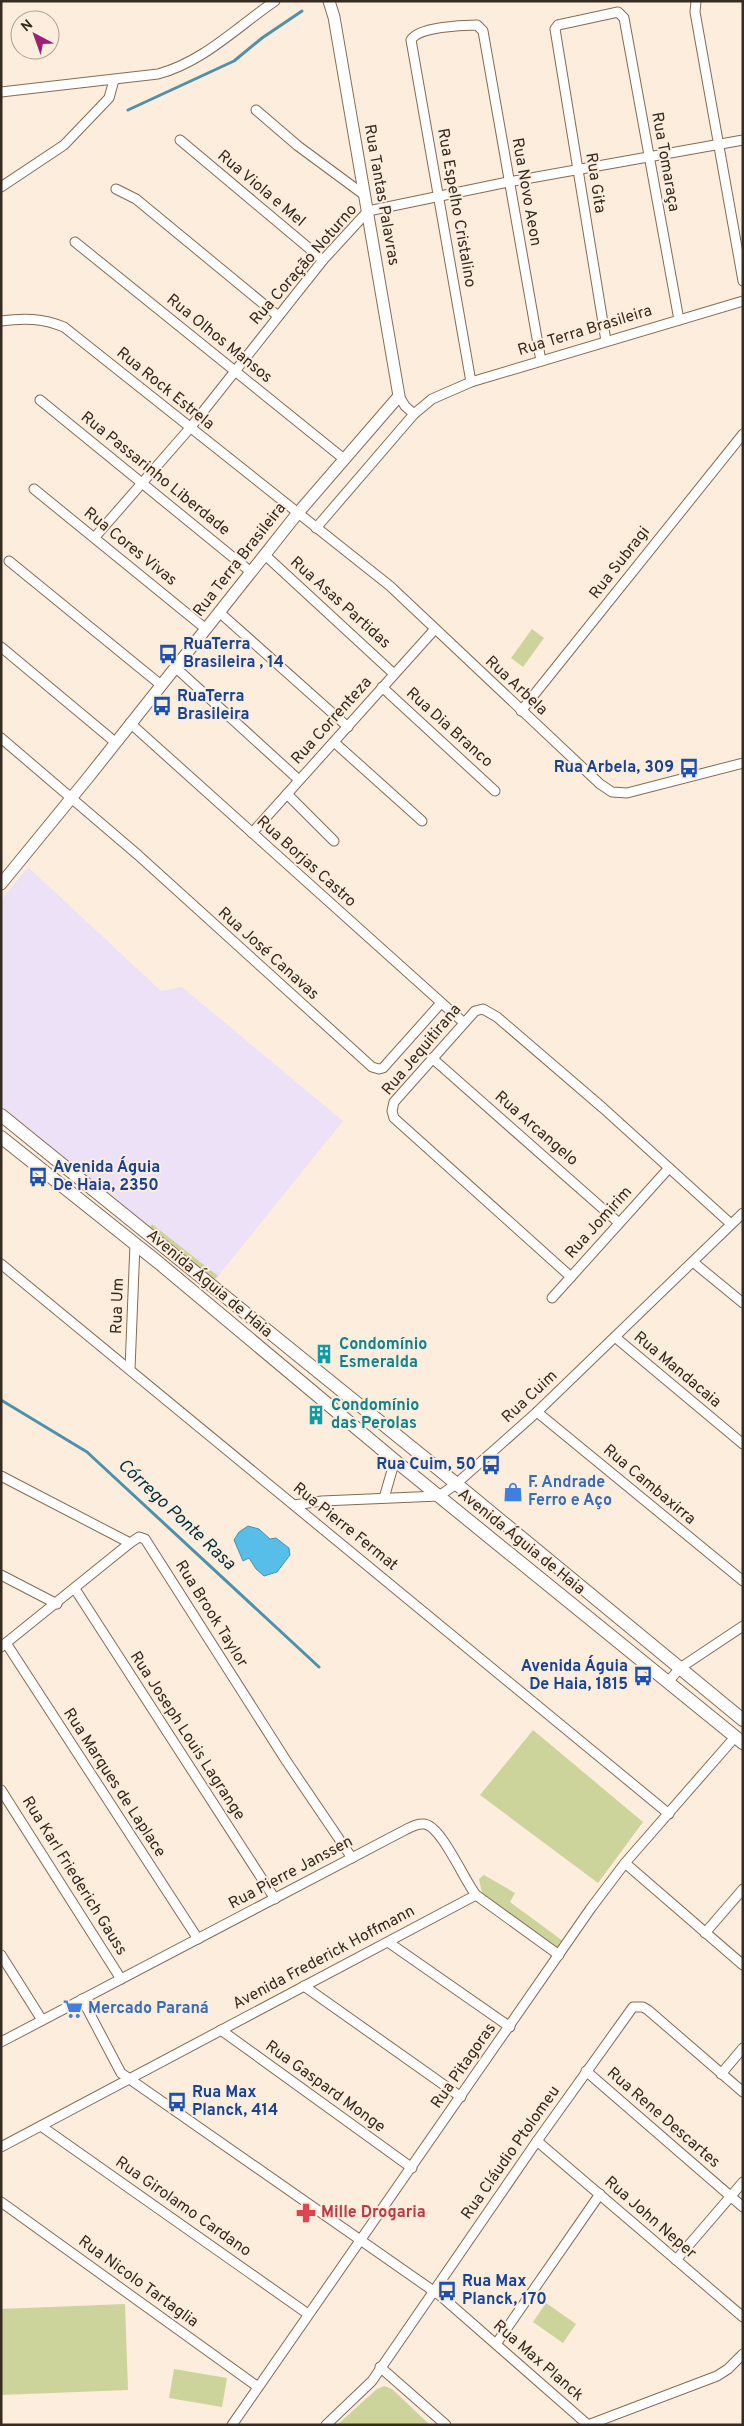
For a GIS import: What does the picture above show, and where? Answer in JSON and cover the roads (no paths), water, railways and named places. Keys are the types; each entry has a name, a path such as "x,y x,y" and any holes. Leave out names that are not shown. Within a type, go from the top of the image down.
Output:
{"main road":[{"name":"Avenida Águia de Haia","path":"1,1115 456,1484 743,1720"},
{"name":"Avenida Águia de Haia","path":"1,1137 165,1268 395,1460 739,1740"},
{"path":"165,1268 165,1263 169,1259 182,1261"}],"street":[{"path":"1,92 158,74 187,65 275,1"},
{"name":"Rua Tantas Palavras","path":"329,1 334,17 363,194 368,211 398,396"},
{"path":"696,1 695,12 743,281"},
{"name":"Rua Tomaraça","path":"555,29 561,24 618,12 625,21 679,320"},
{"name":"Rua Novo Aeon","path":"411,40 419,33 459,25 477,25 482,28 541,361"},
{"name":"Rua Gita","path":"555,29 606,341"},
{"name":"Rua Espelho Cristalino","path":"411,40 471,382"},
{"path":"1,187 64,145 109,98 114,80"},
{"path":"256,110 298,146 363,194"},
{"name":"Rua Viola e Mel","path":"180,140 323,260"},
{"name":"Rua Coração Noturno","path":"95,537 190,428 323,260 368,211 439,195 743,140"},
{"path":"116,189 136,199 278,316"},
{"name":"Rua Olhos Mansos","path":"75,242 344,459"},
{"name":"Rua Terra Brasileira","path":"316,528 414,414 432,399 471,382 743,301"},
{"name":"Rua Rock Estrela","path":"1,320 48,320 64,327 297,514"},
{"path":"398,396 414,414"},
{"name":"Rua Terra Brasileira","path":"1,884 70,797 91,774 297,514 398,396"},
{"name":"Rua Passarinho Liberdade","path":"40,400 251,572"},
{"name":"Rua Subragi","path":"522,711 743,434"},
{"name":"Rua Cores Vivas","path":"34,489 206,629"},
{"name":"Rua Arbela","path":"297,514 390,586 600,784 612,792 627,793 743,763"},
{"name":"Rua Asas Partidas","path":"265,555 394,674"},
{"path":"9,561 161,685"},
{"path":"219,612 348,727"},
{"name":"Rua Correnteza","path":"252,833 435,629"},
{"path":"1,647 115,742"},
{"path":"175,668 299,780"},
{"name":"Rua Dia Branco","path":"382,687 495,791"},
{"name":"Rua Borjas Castro","path":"130,723 463,1022"},
{"path":"1,738 70,797"},
{"path":"334,742 422,820"},
{"path":"287,794 334,840"},
{"name":"Rua José Canavas","path":"70,797 376,1069 382,1068 441,1003"},
{"name":"Rua Jequitirana","path":"571,1277 394,1118 392,1111 394,1102 463,1022 479,1009 497,1016 731,1224"},
{"name":"Rua Arcangelo","path":"432,1058 619,1223"},
{"name":"Rua Jomirim","path":"552,1298 669,1168"},
{"name":"Rua Cuim","path":"439,1496 456,1484 537,1412 743,1213"},
{"name":"Rua Um","path":"130,1370 135,1244"},
{"path":"693,1262 743,1303"},
{"name":"Rua Pierre Fermat","path":"1,1264 669,1814"},
{"name":"Rua Mandacaia","path":"615,1337 743,1444"},
{"name":"Rua Cambaxirra","path":"537,1412 743,1581"},
{"path":"384,1498 395,1460"},
{"path":"1,1476 130,1543 3,1645"},
{"path":"294,1505 439,1496"},
{"name":"Rua Brook Taylor","path":"130,1543 139,1538 147,1540 287,1762 352,1858"},
{"path":"1,1575 56,1604"},
{"name":"Rua Joseph Louis Lagrange","path":"75,1589 275,1899"},
{"path":"668,1682 680,1668 743,1626"},
{"name":"Rua Marques de Laplace","path":"3,1645 198,1938"},
{"name":"Rua Pitagoras","path":"232,2425 624,1863 739,1740"},
{"name":"Rua Karl Friederich Gauss","path":"1,1790 121,1979"},
{"name":"Rua Pierre Janssen","path":"1,2042 415,1825 424,1824 434,1827 441,1835 466,1882 476,1895 559,1955"},
{"path":"624,1863 743,1966"},
{"path":"704,1933 743,1888"},
{"name":"Avenida Frederick Hoffmann","path":"1,2146 476,1895"},
{"path":"388,1942 510,2027"},
{"path":"1,1955 42,2020"},
{"path":"304,1986 461,2097"},
{"name":"Rua Max Planck","path":"82,1999 121,2073 433,2291 588,2425"},
{"name":"Rua Cláudio Ptolomeu","path":"326,2425 363,2391 630,2011 638,2006 648,2010 743,2092"},
{"name":"Rua Gaspard Monge","path":"220,2030 412,2168"},
{"path":"721,2074 743,2048"},
{"name":"Rua Rene Descartes","path":"586,2072 743,2207"},
{"name":"Rua Girolamo Cardano","path":"41,2126 308,2314"},
{"name":"Rua John Neper","path":"537,2141 743,2317"},
{"path":"676,2260 743,2182"},
{"path":"496,2344 600,2194"},
{"name":"Rua Nicolo Tartaglia","path":"1,2202 258,2387"},
{"path":"588,2425 717,2376 728,2369 743,2354"},
{"path":"380,2367 446,2425"}],"water":[{"path":"248,1526 259,1529 270,1539 276,1538 289,1548 290,1555 277,1572 264,1576 256,1569 249,1558 243,1561 234,1540 239,1532"}],"waterway":[{"path":"128,110 234,61 262,38 302,11"},
{"name":"Córrego Ponte Rasa","path":"1,1400 87,1452 319,1667"}],"place":[{"name":"RuaTerra Brasileira , 14","path":"168,654"},
{"name":"RuaTerra Brasileira","path":"162,706"},
{"name":"Rua Arbela, 309","path":"689,768"},
{"name":"Avenida Águia De Haia, 2350","path":"38,1177"},
{"name":"Condomínio Esmeralda","path":"324,1354"},
{"name":"Condomínio das Perolas","path":"316,1415"},
{"name":"Rua Cuim, 50","path":"491,1465"},
{"name":"F. Andrade Ferro e Aço","path":"513,1492"},
{"name":"Avenida Águia De Haia, 1815","path":"643,1676"},
{"name":"Mercado Paraná","path":"73,2009"},
{"name":"Rua Max Planck, 414","path":"177,2102"},
{"name":"Mille Drogaria","path":"306,2213"},
{"name":"Rua Max Planck, 170","path":"447,2291"}]}
